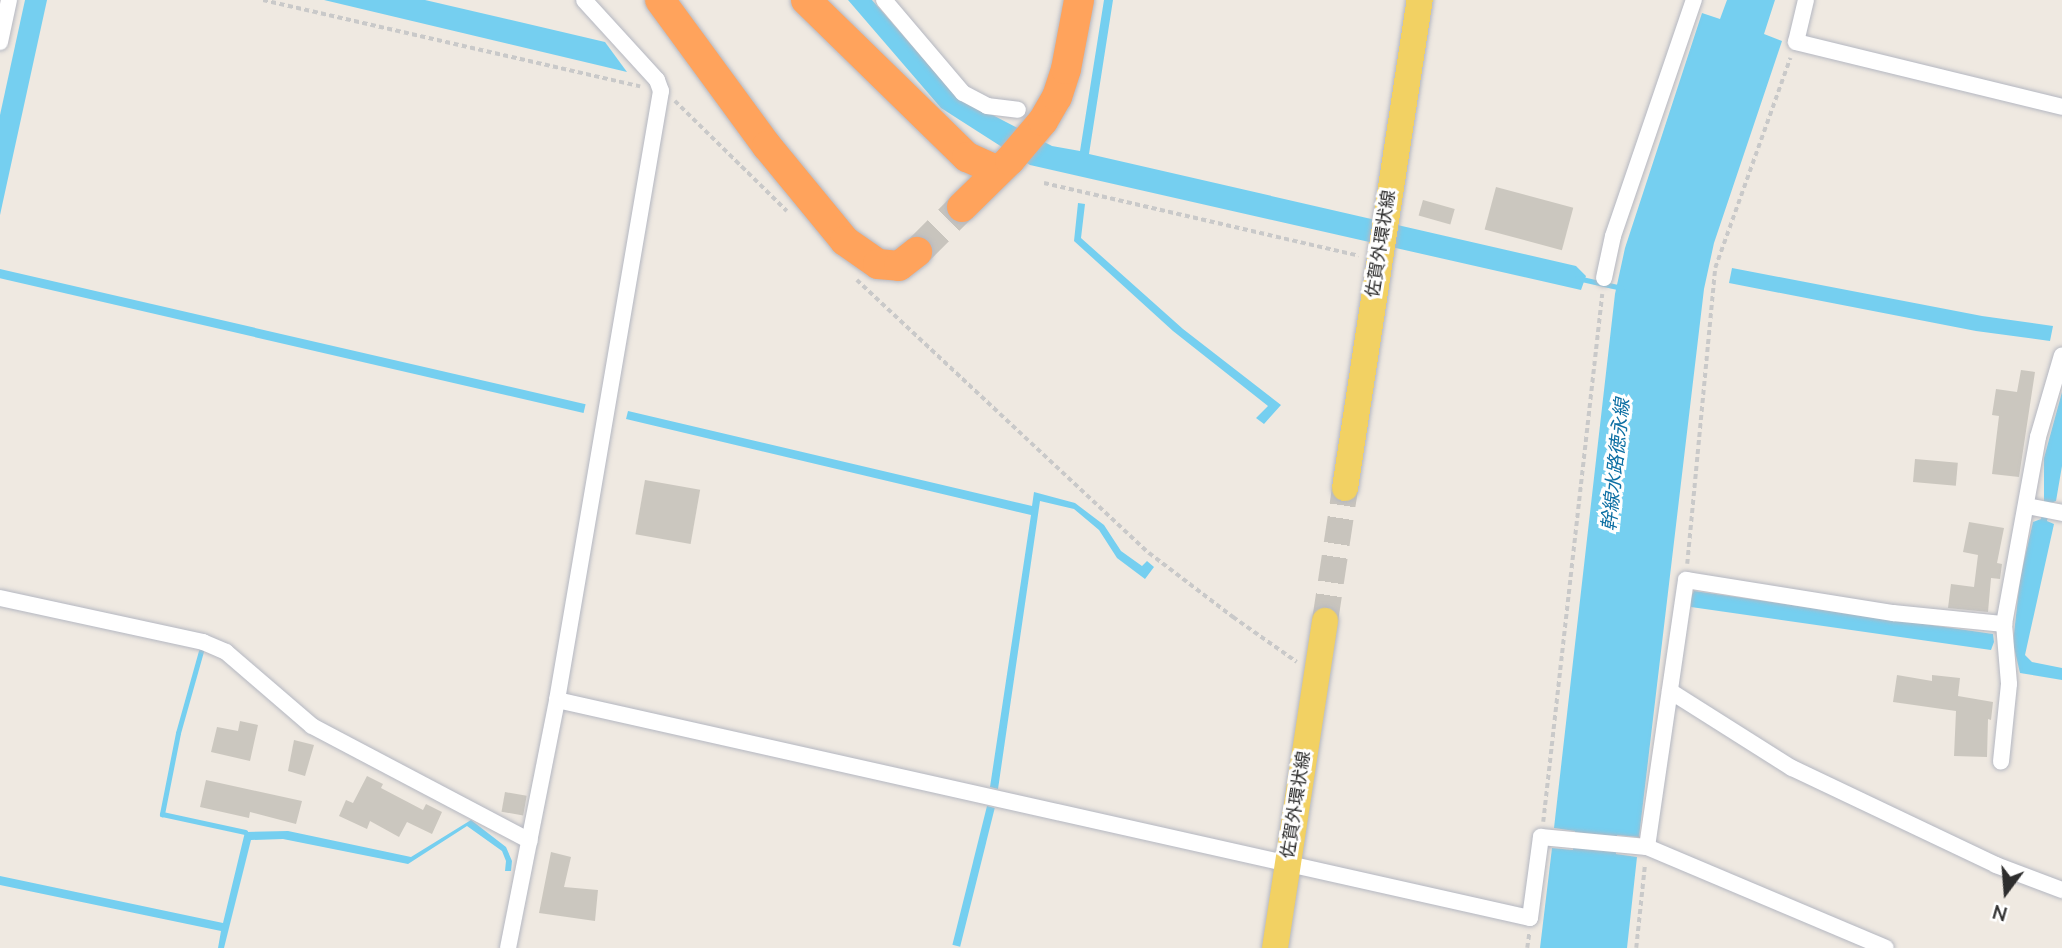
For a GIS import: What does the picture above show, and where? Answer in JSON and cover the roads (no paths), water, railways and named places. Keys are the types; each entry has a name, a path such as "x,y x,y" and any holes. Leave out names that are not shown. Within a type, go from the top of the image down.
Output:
{"highway":[{"path":"660,0 767,146 845,241 878,264 899,266 917,252"},
{"path":"806,0 967,157 998,172"},
{"path":"962,207 998,172 1043,121 1057,97 1066,69 1079,0"}],"main road":[{"name":"佐賀外環状線","path":"1345,488 1420,0"},
{"name":"佐賀外環状線","path":"1275,948 1325,621"}],"street":[{"path":"0,42 9,0"},
{"path":"508,948 557,700 661,91 657,80 584,0"},
{"path":"884,0 963,93 987,106 1018,110"},
{"path":"1603,284 1613,236 1694,0"},
{"path":"1806,0 1796,42 2062,107"},
{"path":"2001,762 2009,684 2004,624 2046,510 2038,438 2062,355"},
{"path":"1647,847 1686,580 1893,613 2004,624"},
{"path":"0,598 203,642 226,652 312,726 530,841"},
{"path":"1670,691 1792,768 1996,865 2062,890"},
{"path":"557,700 1531,918 1541,837 1647,847 1886,948"}],"water":[{"path":"25,0 47,0 0,215 0,115"},
{"path":"324,0 425,0 605,42 627,72"},
{"path":"848,0 872,0 956,96 1052,146 1080,151 1104,0 1113,0 1089,154 1576,266 1586,276 1581,290 1030,165 941,108"},
{"name":"幹線水路徳永線","path":"1727,0 1775,0 1764,34 1782,41 1714,243 1704,289 1639,837 1617,835 1616,854 1637,857 1627,948 1540,948 1552,848 1573,850 1575,831 1554,828 1615,294 1625,248 1702,13 1720,19"},
{"path":"1078,203 1085,204 1081,238 1183,329 1281,405 1264,424 1256,418 1268,406 1173,331 1074,241"},
{"path":"1732,268 1982,316 2053,326 2050,341 1976,331 1729,283"},
{"path":"0,269 586,404 584,413 0,278"},
{"path":"2062,392 2062,466 2056,501 2051,503 2047,521 2054,524 2025,655 2032,662 2062,668 2062,680 2020,673 2013,643 2020,579 2033,522 2041,519 2044,502 2044,458"},
{"path":"628,411 1032,506 1034,492 1075,503 1104,525 1121,551 1142,566 1147,561 1154,567 1145,579 1117,558 1099,530 1074,509 1040,501 998,789 990,787 1031,515 626,419"},
{"path":"1694,591 1993,634 1994,642 1991,650 1691,607 1690,599"},
{"path":"987,806 995,808 960,947 952,945"},
{"path":"471,820 506,847 512,861 511,871 505,871 506,861 502,851 467,826 408,864 283,839 251,840 224,948 218,948 221,931 0,885 0,876 223,923 245,832 288,831 411,857"}],"waterway":[{"path":"1577,278 1622,288"},
{"path":"201,651 178,733 162,814 245,832"}],"tunnel":[{"path":"917,252 962,207"},
{"path":"1325,621 1345,488"}]}
